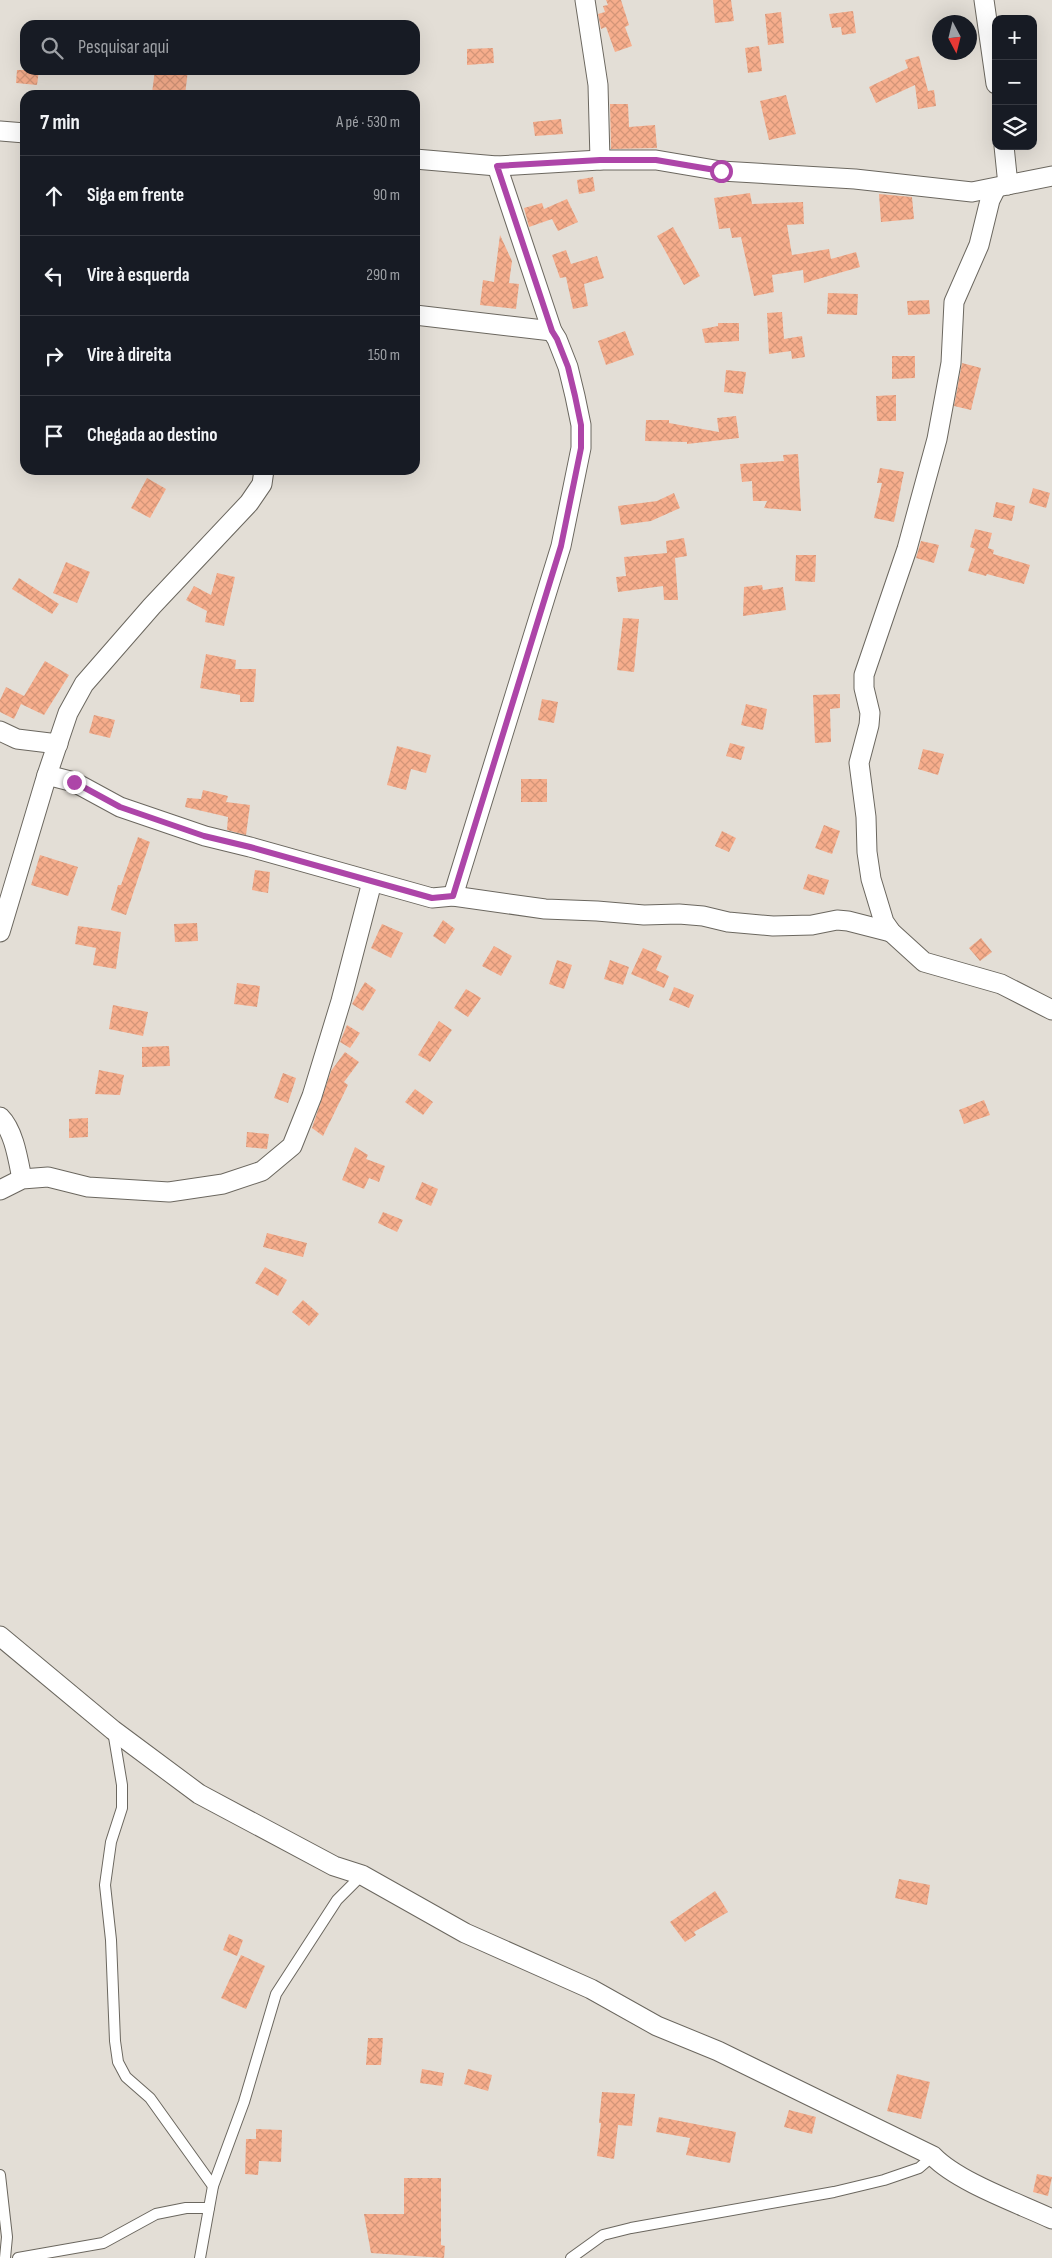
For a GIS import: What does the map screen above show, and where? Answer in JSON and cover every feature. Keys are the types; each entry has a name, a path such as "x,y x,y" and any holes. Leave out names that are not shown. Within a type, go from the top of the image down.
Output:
{"street":[{"path":"586,0 598,85 600,160"},
{"path":"984,0 993,60"},
{"path":"0,130 20,132"},
{"path":"1004,150 1002,187 990,200 979,245 954,302 952,363 937,439 907,549 864,675 864,688 870,713 869,725 859,763 866,817 867,852 878,903 884,922 891,932 924,962 1001,984 1052,1010"},
{"path":"420,159 497,166 600,160 656,160 721,171 855,179 972,192 1052,176"},
{"path":"453,896 561,546 581,448 581,425 570,377 557,339 552,331 497,166"},
{"path":"420,316 552,331"},
{"path":"0,932 47,775 68,713 84,684 152,606 249,503 262,484 263,475"},
{"path":"0,731 17,739 58,744"},
{"path":"47,775 74,782 120,807 204,836 432,898 453,896 546,909 644,915 679,914 703,916 728,922 773,926 812,925 837,920 891,932"},
{"path":"0,1190 22,1178 48,1177 88,1187 169,1192 223,1184 262,1172 292,1146 312,1096 341,1001 372,882"},
{"path":"0,1117 4,1121 14,1146 22,1178"},
{"path":"0,1636 113,1730 199,1794 334,1866 362,1876 465,1933 592,1989 658,2026 718,2051 933,2156 944,2166 968,2180 1052,2219"}],"lane":[{"path":"113,1730 122,1785 122,1808 111,1842 105,1885 111,1940 114,2041 118,2062 126,2077 150,2098 213,2186"},
{"path":"200,2258 213,2186 244,2102 276,1994 337,1900 362,1876"},
{"path":"571,2258 603,2235 631,2228 834,2192 919,2168 933,2156"},
{"path":"0,2175 8,2237 5,2258"},
{"path":"18,2258 104,2243 156,2214 186,2208 208,2208"}],"building":[{"path":"606,0 621,0 629,25 625,27 632,46 615,52 606,27 601,29 598,14 605,12 603,6 608,5"},
{"path":"713,0 731,0 734,21 715,23"},
{"path":"853,11 856,33 842,35 841,27 832,28 829,14"},
{"path":"781,12 784,43 768,45 765,14"},
{"path":"759,46 762,71 748,73 745,48"},
{"path":"493,48 494,63 467,65 467,49"},
{"path":"919,56 928,91 934,90 936,106 918,109 915,85 876,103 869,87 908,68 905,60"},
{"path":"17,70 20,70 20,75 38,75 37,85 16,83"},
{"path":"154,75 187,75 186,90 152,90"},
{"path":"786,95 796,134 769,140 760,101"},
{"path":"610,104 628,104 629,127 655,125 657,148 611,149"},
{"path":"561,119 563,134 535,136 533,122"},
{"path":"593,177 595,191 579,194 577,180"},
{"path":"750,193 752,204 803,202 804,224 787,225 792,255 829,249 831,259 856,252 860,267 804,283 803,270 772,275 774,292 754,296 741,237 732,238 730,228 719,229 714,198"},
{"path":"879,194 912,197 914,219 881,222"},
{"path":"567,199 578,222 558,231 552,219 529,227 524,208 542,203 544,209"},
{"path":"673,227 700,276 684,285 657,236"},
{"path":"500,235 512,261 509,283 519,284 516,309 480,305 483,280 494,282"},
{"path":"566,250 571,264 597,256 604,278 584,284 588,306 573,309 566,277 560,278 552,255"},
{"path":"828,293 858,294 857,315 827,314"},
{"path":"929,300 930,314 908,315 907,301"},
{"path":"782,312 784,339 802,336 805,357 792,359 791,351 769,354 767,313"},
{"path":"718,323 739,323 739,341 705,343 702,329 718,326"},
{"path":"625,331 634,355 606,365 598,341"},
{"path":"892,356 915,356 915,378 892,379"},
{"path":"962,363 981,368 971,410 954,406"},
{"path":"726,370 746,372 743,394 724,392"},
{"path":"896,395 896,421 877,421 876,396"},
{"path":"736,416 739,438 687,444 687,442 645,441 646,420 669,420 669,423 719,432 717,418"},
{"path":"798,454 801,511 764,508 767,501 753,501 752,481 742,482 740,464 784,461 783,455"},
{"path":"880,468 904,472 894,522 874,518 882,483 877,483"},
{"path":"147,478 166,489 150,518 131,508"},
{"path":"1033,488 1050,493 1046,508 1029,503"},
{"path":"674,493 680,508 651,521 621,525 618,506 657,501"},
{"path":"996,502 1015,506 1012,521 993,517"},
{"path":"975,529 992,533 988,548 994,550 993,554 1030,565 1024,584 968,571 975,549 970,547"},
{"path":"684,538 687,556 675,558 678,600 664,600 663,586 618,592 616,577 626,576 624,557 667,553 666,541"},
{"path":"921,541 939,545 934,563 916,558"},
{"path":"796,555 816,555 815,582 795,581"},
{"path":"66,562 90,572 77,603 53,593"},
{"path":"217,573 235,577 224,626 205,622 207,611 186,600 194,586 211,595"},
{"path":"19,578 59,604 52,614 12,589"},
{"path":"762,585 763,590 783,587 786,610 743,616 744,587"},
{"path":"623,618 639,619 634,672 617,670"},
{"path":"206,654 236,660 235,669 256,669 254,702 240,702 240,695 200,688"},
{"path":"45,661 69,675 44,715 21,704 14,719 0,712 0,700 6,687 24,696"},
{"path":"840,694 840,708 830,709 831,742 815,743 813,695"},
{"path":"542,699 558,702 554,723 538,720"},
{"path":"746,704 767,709 763,730 741,725"},
{"path":"94,715 115,720 110,738 89,733"},
{"path":"730,743 745,747 741,760 726,756"},
{"path":"397,746 431,755 426,773 411,769 406,790 387,785"},
{"path":"923,749 944,754 938,775 918,769"},
{"path":"521,779 547,779 547,802 521,802"},
{"path":"203,790 228,796 226,802 250,805 246,835 227,830 228,817 185,807 187,798 201,799"},
{"path":"824,825 840,831 832,854 815,848"},
{"path":"722,831 736,838 729,852 715,846"},
{"path":"138,837 150,842 126,915 111,910 118,885 121,885"},
{"path":"40,855 78,867 68,896 31,885"},
{"path":"255,870 270,872 268,893 252,890"},
{"path":"808,874 829,880 824,895 803,889"},
{"path":"443,920 455,929 445,944 433,936"},
{"path":"197,923 198,941 175,942 174,924"},
{"path":"382,924 403,933 391,958 371,948"},
{"path":"78,926 121,932 116,969 93,965 96,948 75,944"},
{"path":"981,938 992,952 980,961 969,948"},
{"path":"494,946 512,956 501,976 482,966"},
{"path":"643,948 662,956 656,970 669,976 664,988 631,974"},
{"path":"557,960 572,965 564,989 549,984"},
{"path":"610,960 629,967 623,985 604,979"},
{"path":"365,982 376,990 363,1011 352,1004"},
{"path":"237,983 260,986 257,1007 234,1004"},
{"path":"674,987 694,995 689,1008 669,1000"},
{"path":"466,989 481,998 468,1017 454,1008"},
{"path":"113,1005 148,1012 143,1036 109,1029"},
{"path":"439,1021 452,1030 430,1062 418,1055"},
{"path":"347,1025 360,1033 350,1048 340,1042"},
{"path":"169,1046 170,1066 142,1067 142,1047"},
{"path":"345,1052 359,1062 344,1082 348,1085 323,1136 312,1128 331,1071"},
{"path":"99,1070 124,1075 120,1095 95,1094"},
{"path":"283,1073 296,1078 288,1103 274,1098"},
{"path":"415,1089 433,1102 423,1115 405,1102"},
{"path":"984,1100 990,1115 964,1124 959,1110"},
{"path":"88,1118 88,1137 69,1138 69,1119"},
{"path":"247,1132 269,1134 267,1149 246,1147"},
{"path":"355,1147 368,1155 366,1159 385,1166 379,1182 369,1178 364,1189 342,1180"},
{"path":"422,1182 438,1189 431,1206 415,1199"},
{"path":"383,1212 403,1220 397,1232 378,1223"},
{"path":"267,1233 307,1243 303,1257 263,1247"},
{"path":"265,1267 287,1280 278,1296 255,1283"},
{"path":"303,1300 319,1314 309,1326 292,1312"},
{"path":"899,1879 930,1885 927,1905 895,1898"},
{"path":"715,1891 728,1912 694,1932 696,1935 685,1942 670,1922"},
{"path":"229,1934 243,1940 237,1956 223,1950"},
{"path":"241,1955 265,1966 246,2009 221,1998"},
{"path":"368,2038 383,2038 381,2065 366,2065"},
{"path":"422,2069 444,2073 442,2086 420,2083"},
{"path":"468,2069 492,2075 488,2091 464,2084"},
{"path":"897,2074 930,2082 921,2119 887,2111"},
{"path":"602,2092 635,2094 632,2126 618,2125 614,2159 597,2156"},
{"path":"789,2110 816,2117 812,2134 784,2127"},
{"path":"659,2117 736,2132 730,2163 686,2155 690,2138 656,2132"},
{"path":"256,2129 282,2130 281,2162 259,2161 258,2175 245,2174 246,2139 256,2139"},
{"path":"1037,2174 1052,2177 1048,2196 1033,2192"},
{"path":"404,2178 441,2178 441,2245 445,2246 444,2258 371,2253 364,2214 404,2214"}],"route":[{"path":"74,782 120,807 204,836 432,898 453,896 561,546 581,448 581,425 568,367 552,331 497,166 600,160 656,160 721,171"}]}
